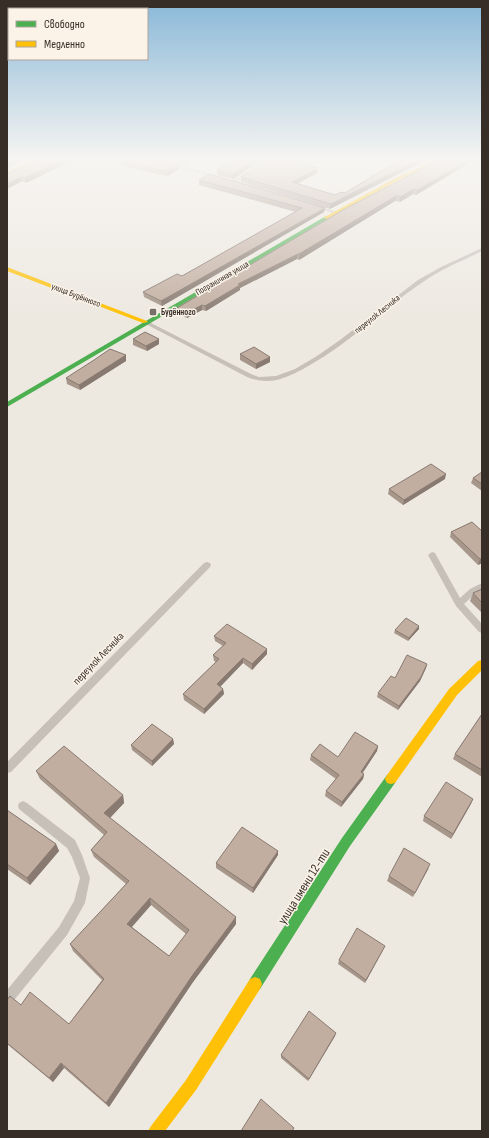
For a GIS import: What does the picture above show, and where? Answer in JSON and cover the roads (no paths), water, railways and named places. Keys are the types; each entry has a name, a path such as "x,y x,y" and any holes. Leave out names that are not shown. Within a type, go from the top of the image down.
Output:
{"street":[{"name":"Пограничная улица","path":"7,405 145,322 337,213"},
{"name":"улица Будённого","path":"7,269 145,322"},
{"name":"улица имени 12-ти","path":"156,1131 195,1078 346,842 453,692 482,664"}],"lane":[{"name":"переулок Лесника","path":"145,322 250,376 273,380 287,376 300,369 365,326 392,301 421,280 482,249"},
{"path":"432,555 459,604 482,630"},
{"name":"переулок Лесника","path":"8,767 207,565"},
{"path":"459,604 473,591 482,586"},
{"path":"7,1000 63,931 79,903 84,878 77,855 71,844 23,806"}],"place":[{"name":"Будённого","path":"153,312"}]}
